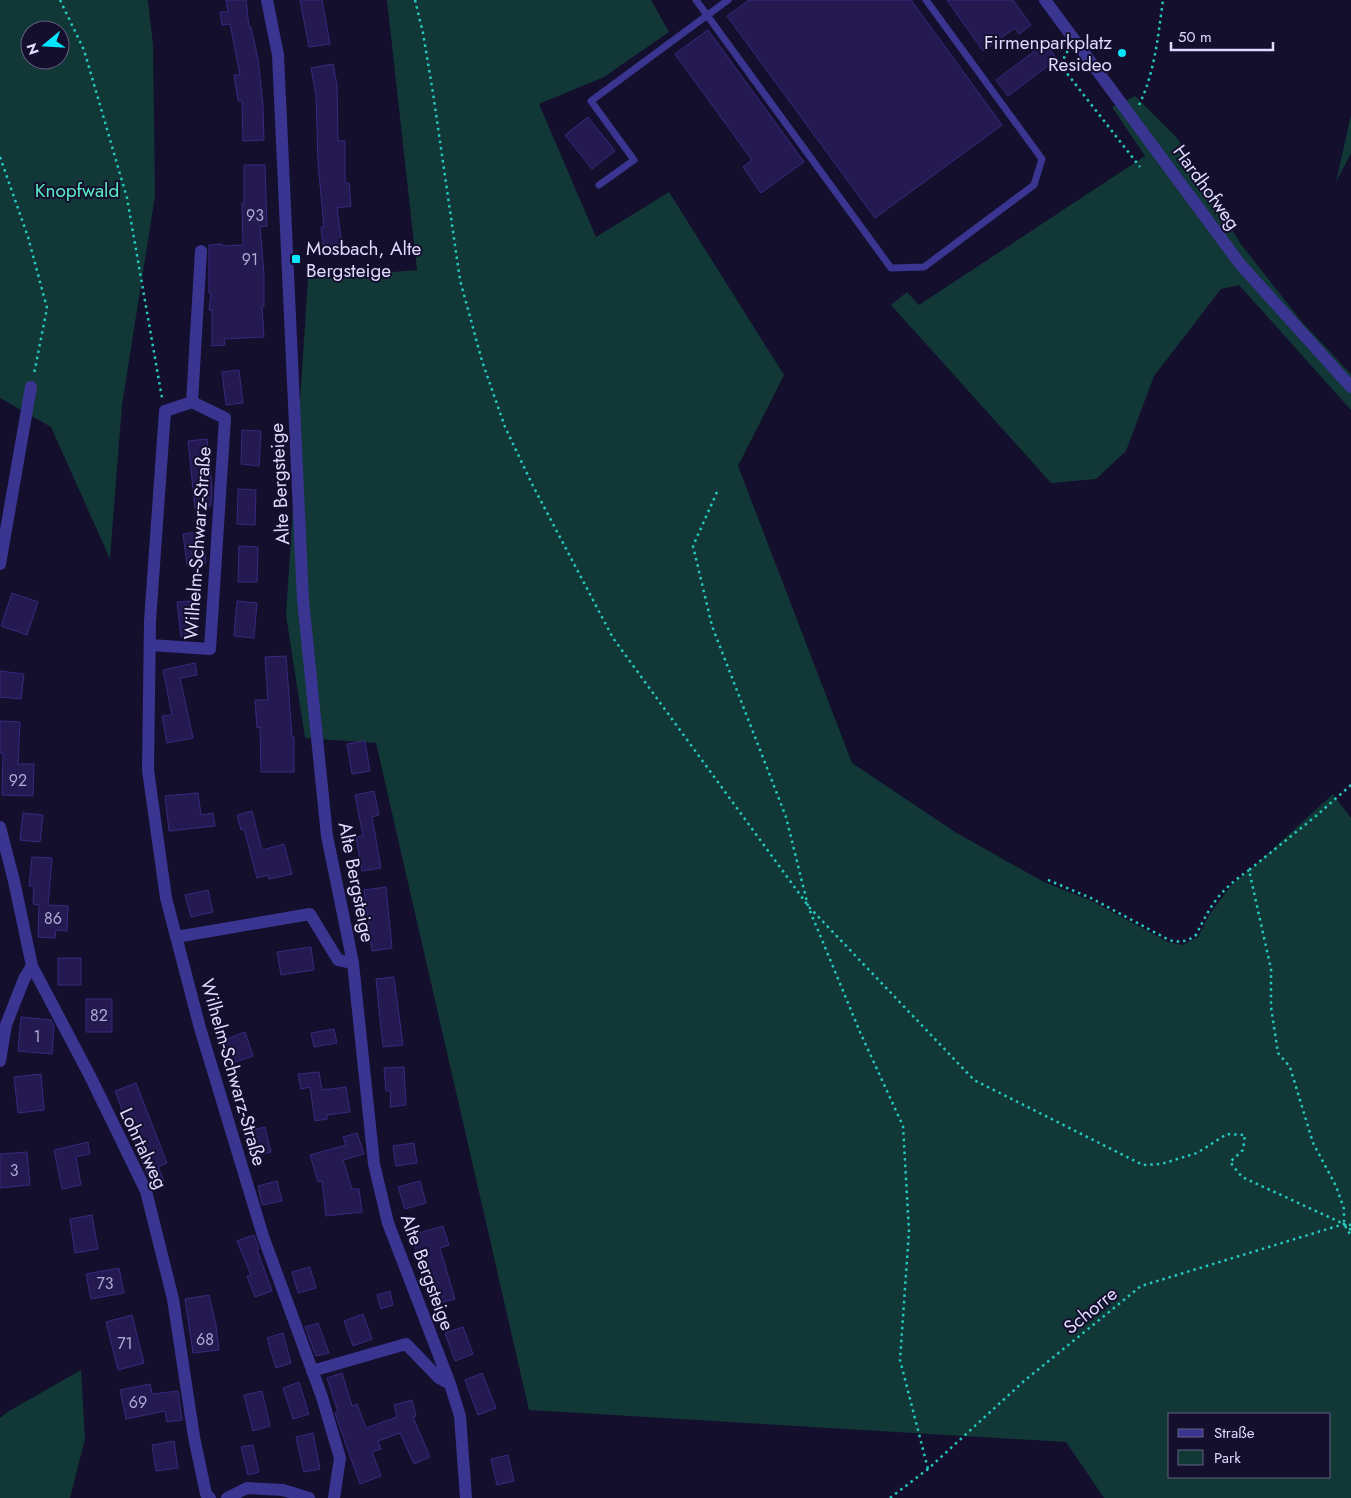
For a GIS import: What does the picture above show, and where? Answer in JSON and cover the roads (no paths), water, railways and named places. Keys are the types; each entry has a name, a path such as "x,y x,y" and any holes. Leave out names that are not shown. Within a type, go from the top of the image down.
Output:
{"street":[{"name":"Alte Bergsteige","path":"267,0 278,55 303,600 328,836 353,963 374,1164 388,1223 450,1384 460,1416 466,1498"},
{"name":"Hardhofweg","path":"1045,0 1240,264 1351,387"},
{"path":"192,402 201,251"},
{"path":"0,564 31,387"},
{"name":"Wilhelm-Schwarz-Straße","path":"150,645 210,649 225,418 192,402 165,412 150,645 148,770 166,898 200,1028 263,1236 322,1397 340,1458 334,1498"},
{"name":"Lohrtalweg","path":"0,827 14,881 32,966 90,1076 146,1191 173,1299 194,1437 206,1494 210,1498"},
{"name":"Alte Bergsteige","path":"176,937 310,914 338,960 353,963"},
{"path":"0,1061 6,1026 24,979 32,966"},
{"path":"312,1371 406,1344 440,1378 450,1384"},
{"path":"227,1498 247,1488 283,1490 309,1498"}],"lane":[{"path":"696,0 891,268 924,267 1034,185 1042,159 926,0"},
{"path":"600,185 634,160 591,101 728,0"}],"place":[{"name":"Firmenparkplatz Resideo","path":"1122,53"},
{"name":"Mosbach, Alte Bergsteige","path":"296,259"}],"park label":[{"name":"Knopfwald","path":"77,190"}]}
